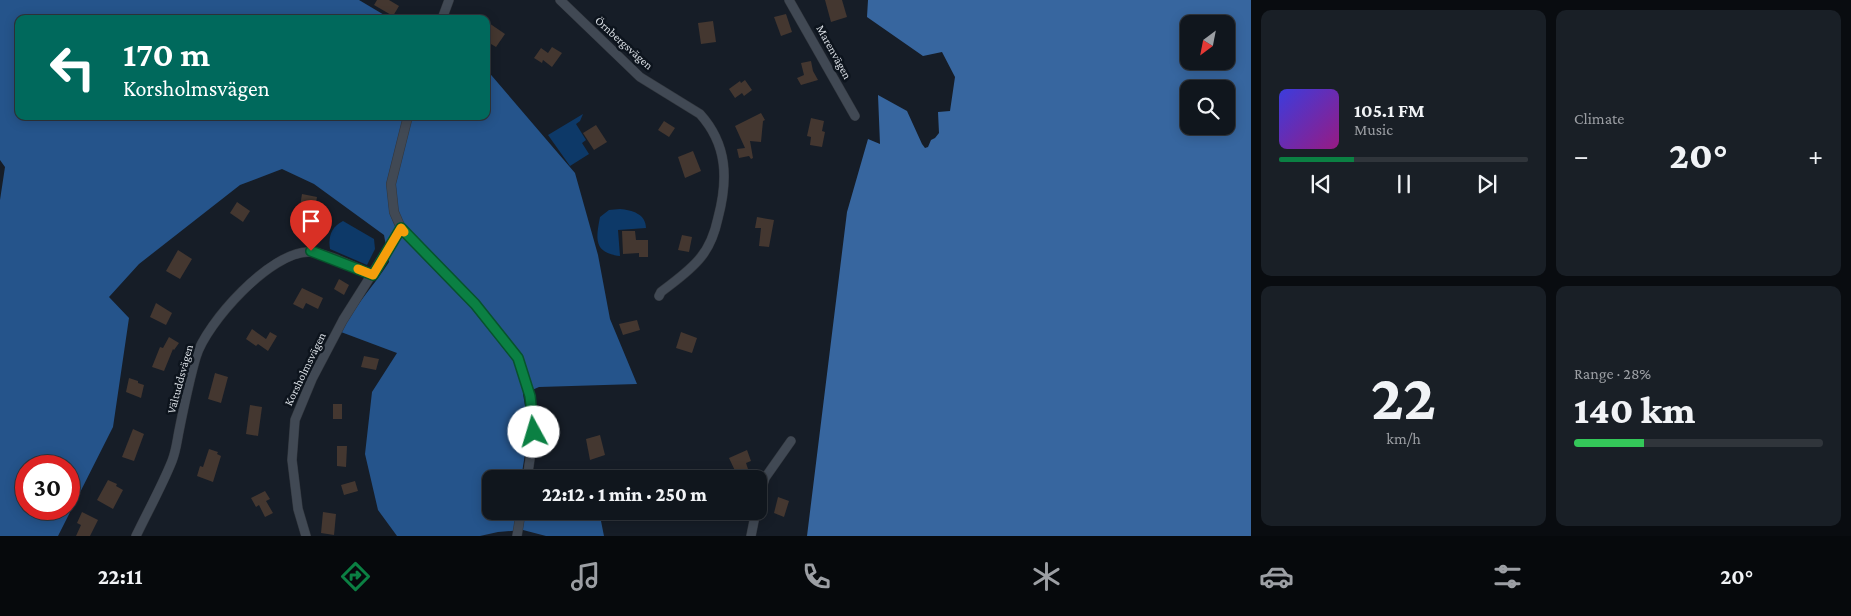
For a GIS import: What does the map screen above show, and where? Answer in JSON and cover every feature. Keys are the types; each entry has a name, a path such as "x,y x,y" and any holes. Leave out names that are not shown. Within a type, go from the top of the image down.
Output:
{"street":[{"path":"443,15 449,0"},
{"name":"Örnbergsvägen","path":"560,0 640,77 700,114 708,122 717,140 724,164 725,184 724,197 714,234 702,256 659,296"},
{"name":"Marenvägen","path":"789,0 855,116"},
{"path":"407,120 391,184 394,212 401,228 475,304 518,358 530,396 534,432 528,470"},
{"name":"Korsholmsvägen","path":"306,536 298,509 292,460 295,420 312,379 343,320 401,228"},
{"name":"Vältuddsvägen","path":"136,536 172,461 197,355 209,332 225,310 255,278 293,254 301,252 311,251 373,275"},
{"path":"767,475 791,441"},
{"path":"516,536 519,520"},
{"path":"750,536 754,520"}],"shaded area":[{"path":"0,0 359,0 384,15 15,15 15,120 490,120 490,74 575,173 598,255 610,319 637,384 539,387 523,394 529,429 522,470 482,470 482,520 601,520 604,536 546,536 523,530 480,536 397,536 378,510 365,454 372,392 397,353 341,332 352,313 389,262 384,235 314,184 282,169 240,185 139,264 109,297 129,318 113,427 80,492 80,455 15,455 15,520 66,520 58,536 0,536 0,200 5,167 0,160"},
{"path":"868,0 1251,0 1251,536 807,536 847,212 868,139 880,144 878,95 907,111 925,148 928,147 931,140 939,133 938,112 950,111 955,77 942,52 923,56 867,17"},
{"path":"583,114 580,121 576,124 586,140 582,143 589,154 570,166 548,135"},
{"path":"609,210 629,210 641,216 644,219 646,228 618,230 620,256 605,252 598,243 597,238 600,217"},
{"path":"343,221 374,239 375,249 367,265 330,249 331,233"}],"building":[{"path":"377,0 389,0 399,6 394,15 391,15 374,5"},
{"path":"825,0 842,0 847,17 831,22"},
{"path":"786,14 792,32 781,36 774,17"},
{"path":"713,21 716,42 701,44 698,23"},
{"path":"490,24 505,34 496,47 490,43"},
{"path":"552,47 562,53 552,67 543,60 542,63 534,58 541,48 548,53"},
{"path":"811,61 813,71 818,80 801,85 797,78 804,75 801,63"},
{"path":"745,80 752,90 744,96 742,93 735,98 729,89 740,81 741,83"},
{"path":"761,113 765,120 763,121 761,142 750,141 753,158 751,159 749,156 739,158 737,149 745,148 735,126"},
{"path":"811,118 824,121 822,131 825,132 822,147 810,145 811,137 807,136"},
{"path":"664,121 675,128 669,137 658,130"},
{"path":"596,125 607,142 594,150 583,133"},
{"path":"693,151 701,171 685,178 678,157"},
{"path":"302,194 317,197 314,215 299,213"},
{"path":"237,202 250,211 243,222 230,213"},
{"path":"757,217 774,220 769,247 759,246 761,228 755,228"},
{"path":"622,231 635,231 636,240 648,240 648,257 639,257 639,253 623,254"},
{"path":"682,235 692,237 689,252 678,250"},
{"path":"178,250 192,259 180,279 166,271"},
{"path":"339,279 349,285 344,295 334,289"},
{"path":"302,288 323,298 318,309 306,303 303,309 293,304"},
{"path":"156,303 172,313 166,325 150,317"},
{"path":"637,320 640,330 623,335 619,324"},
{"path":"252,329 266,339 270,332 277,336 268,351 246,339"},
{"path":"681,332 697,338 692,353 676,348"},
{"path":"169,337 179,343 173,349 164,371 152,367 160,347 163,348"},
{"path":"364,356 379,359 376,370 361,367"},
{"path":"215,373 228,377 221,403 208,399"},
{"path":"129,378 144,385 141,398 126,392"},
{"path":"333,404 342,404 342,419 333,419"},
{"path":"250,405 262,407 258,436 246,434"},
{"path":"133,429 144,434 134,461 122,457"},
{"path":"600,435 605,455 590,460 586,439"},
{"path":"337,446 347,446 346,467 337,466"},
{"path":"209,449 218,452 217,454 221,456 213,482 197,476 200,466 203,467"},
{"path":"747,450 751,461 746,463 748,470 735,470 729,458"},
{"path":"108,480 117,484 116,486 123,490 113,509 97,500"},
{"path":"355,481 358,491 344,495 341,485"},
{"path":"265,491 270,499 266,501 273,513 265,517 259,505 256,507 251,498"},
{"path":"778,497 789,501 784,517 774,513"},
{"path":"82,512 98,520 90,536 76,536 81,525 77,523"},
{"path":"323,512 336,514 334,535 321,533"}],"slow traffic":[{"path":"358,269 373,275 401,228 404,232"}],"route":[{"path":"311,251 373,275 401,228 475,304 505,339 518,358 530,396 534,432"}]}
